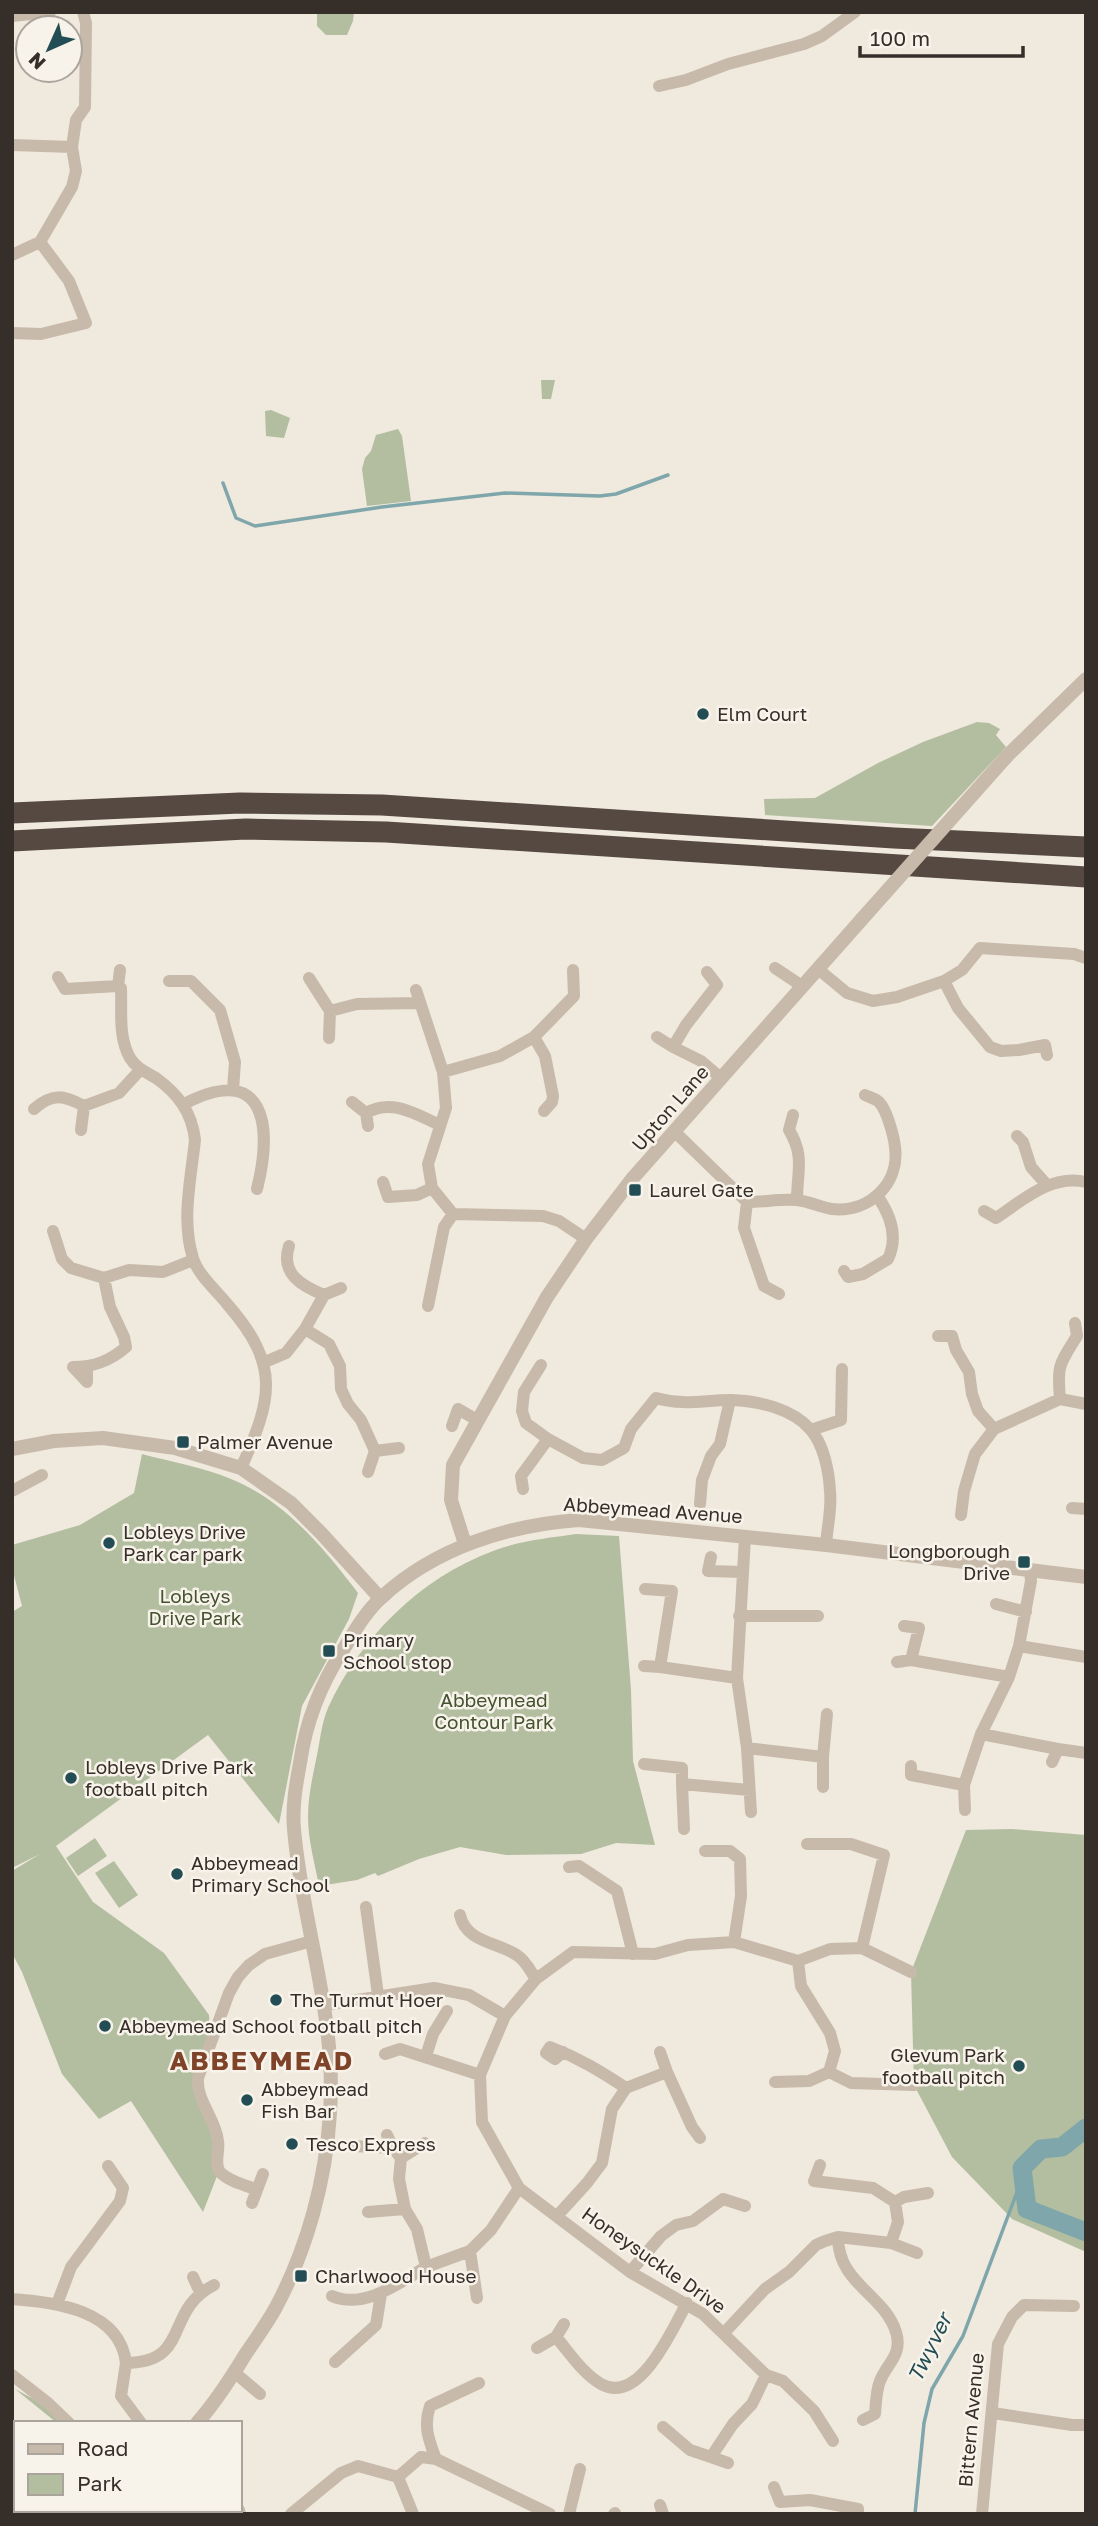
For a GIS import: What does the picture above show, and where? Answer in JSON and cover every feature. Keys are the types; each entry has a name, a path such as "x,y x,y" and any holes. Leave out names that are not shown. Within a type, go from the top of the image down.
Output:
{"highway":[{"path":"12,813 240,803 382,805 894,838 1086,847"},
{"path":"12,841 246,829 386,832 1086,877"}],"street":[{"path":"12,16 50,12"},
{"path":"12,256 40,242 72,187 76,171 72,147 76,120 85,107 86,23 83,12"},
{"path":"659,86 804,44 822,36 856,12"},
{"path":"12,145 72,147"},
{"path":"12,333 41,334 86,323 69,281 40,242"},
{"name":"Upton Lane","path":"465,1544 451,1500 453,1465 537,1313 586,1240 632,1180 802,986 1011,752 1086,679"},
{"path":"818,969 847,993 873,1001 897,997 944,981 962,970 980,948 1074,954 1086,958"},
{"path":"775,968 802,986"},
{"path":"120,970 118,986 121,988 123,1041 131,1060 173,1091 184,1104 194,1127 186,1225 193,1260 242,1321 265,1362 266,1398 257,1431 241,1468"},
{"path":"443,1072 500,1056 534,1037 580,998 573,970"},
{"path":"673,1046 685,1026 723,984 707,972"},
{"path":"173,983 195,976 220,1010 235,1062 233,1090"},
{"path":"58,977 65,995 118,986"},
{"path":"309,978 330,1011 329,1038"},
{"path":"944,981 951,999 987,1051 1010,1051 1045,1045"},
{"path":"330,1011 356,1004 418,997 443,1072 446,1108 428,1164 432,1188 453,1214 543,1216 559,1222 586,1240"},
{"path":"534,1037 545,1056 553,1096 552,1102 544,1111"},
{"path":"657,1037 701,1061 721,1078"},
{"path":"40,1099 65,1096 84,1106 119,1093 141,1069"},
{"path":"184,1104 201,1094 216,1090 233,1090 247,1095 261,1110 268,1174 257,1189"},
{"path":"675,1132 747,1202 797,1200 832,1209 844,1209 878,1197 892,1177 897,1160 881,1098 865,1095"},
{"path":"352,1102 366,1113 368,1126"},
{"path":"81,1130 84,1106"},
{"path":"366,1113 377,1107 397,1106 440,1125"},
{"path":"793,1115 783,1131 798,1144 800,1161 797,1200"},
{"path":"1023,1139 1031,1167 1046,1184"},
{"path":"984,1211 996,1218 1046,1184 1077,1180 1086,1182"},
{"path":"384,1192 417,1195 432,1188"},
{"path":"844,1271 848,1276 863,1275 888,1259 892,1252 892,1223 878,1197"},
{"path":"747,1202 744,1228 759,1290 779,1294"},
{"path":"428,1306 427,1282 444,1227 453,1214"},
{"path":"55,1237 62,1259 71,1268 104,1278 129,1270 163,1272 193,1260"},
{"path":"287,1251 292,1274 300,1285 324,1295"},
{"path":"104,1278 110,1307 126,1347"},
{"path":"265,1362 286,1353 305,1329 324,1295 341,1288"},
{"path":"1060,1399 1058,1371 1077,1336 1075,1323"},
{"path":"305,1329 329,1344 340,1366 341,1389 348,1404 361,1420 375,1451 369,1472"},
{"path":"938,1336 952,1336 956,1350 970,1372 972,1394 978,1411 994,1429"},
{"path":"126,1347 139,1353"},
{"path":"73,1367 88,1367 113,1358 126,1347"},
{"path":"541,1365 523,1392 522,1411 526,1423 548,1439 583,1458 602,1460 624,1448 631,1429 656,1398 675,1404 730,1400 760,1403 786,1412 811,1430 825,1460 831,1493 826,1545"},
{"path":"811,1430 841,1420 842,1369"},
{"path":"961,1515 964,1491 975,1454 994,1429 1060,1399 1086,1404"},
{"path":"700,1504 702,1480 711,1457 720,1444 730,1400"},
{"path":"452,1426 456,1403 477,1420"},
{"path":"12,1449 54,1441 103,1438 175,1448 241,1468 291,1503 380,1598"},
{"path":"523,1489 521,1476 548,1439"},
{"path":"375,1451 399,1448"},
{"path":"13,1487 42,1475"},
{"path":"1072,1508 1086,1509"},
{"name":"Abbeymead Avenue","path":"198,2421 234,2372 284,2291 305,2237 320,2187 331,2110 330,2057 325,2005 302,1892 293,1803 304,1737 313,1707 332,1667 380,1598 413,1573 465,1544 547,1522 579,1520 826,1545 1086,1577"},
{"path":"745,1536 737,1678 747,1748 751,1811"},
{"path":"711,1557 708,1571 743,1572"},
{"path":"965,1810 964,1785 981,1734 1009,1677 1019,1646 1031,1581 1030,1570"},
{"path":"645,1589 672,1591 660,1667"},
{"path":"1002,1602 1026,1612"},
{"path":"739,1616 818,1616"},
{"path":"904,1626 919,1628 911,1660"},
{"path":"1019,1646 1086,1657"},
{"path":"897,1662 911,1660 1009,1677"},
{"path":"643,1666 737,1678"},
{"path":"823,1787 827,1714"},
{"path":"981,1734 1086,1753"},
{"path":"747,1748 823,1757"},
{"path":"1052,1762 1058,1749"},
{"path":"644,1764 682,1768 684,1829"},
{"path":"911,1766 911,1775 964,1785"},
{"path":"682,1784 749,1790"},
{"path":"807,1844 851,1844 887,1851 862,1948"},
{"path":"705,1851 730,1851 745,1855 734,1942 798,1961 830,1949 862,1948 911,1972"},
{"path":"569,1867 579,1866 618,1890 633,1954"},
{"path":"366,1908 378,1995"},
{"path":"460,1914 467,1930 490,1944 519,1956 536,1979"},
{"path":"257,2190 228,2178 219,2171 218,2141 200,2093 198,2078 229,1993 238,1977 265,1954 312,1941"},
{"name":"Honeysuckle Drive","path":"734,1942 688,1945 655,1954 573,1952 536,1979 505,2016 480,2075 482,2122 519,2188 630,2272 687,2303 724,2333 766,2375 783,2381 814,2411 833,2441"},
{"path":"798,1961 801,1986 830,2033 835,2051 829,2072"},
{"path":"325,2005 434,1988 469,1994 505,2016"},
{"path":"426,2056 433,2034 447,2011"},
{"path":"385,2054 400,2045 445,2065 480,2075"},
{"path":"550,2047 583,2060 626,2088"},
{"path":"660,2052 692,2127 700,2138"},
{"path":"557,2216 602,2163 612,2109 626,2088 667,2072"},
{"path":"775,2082 808,2081 829,2072 851,2083 914,2085"},
{"path":"387,2135 397,2153 405,2209 417,2229 426,2267"},
{"path":"353,2146 397,2153 425,2143"},
{"path":"812,2195 820,2165"},
{"path":"57,2304 71,2267 120,2201 123,2188 108,2166"},
{"path":"252,2203 262,2174"},
{"path":"814,2180 873,2188 895,2202 898,2222 891,2243"},
{"path":"718,2186 723,2199"},
{"path":"332,2296 344,2301 381,2294 426,2267 470,2251 491,2230 519,2188"},
{"path":"895,2202 904,2197 928,2193"},
{"path":"723,2199 745,2206"},
{"path":"630,2272 661,2236 676,2225 693,2221 723,2199"},
{"path":"368,2212 405,2209"},
{"path":"838,2237 840,2254 851,2277 885,2314 896,2333 896,2357 880,2380 875,2414 863,2420"},
{"path":"724,2333 765,2289 789,2272 816,2245 838,2237 891,2243 918,2253"},
{"path":"470,2251 472,2284 477,2298"},
{"path":"193,2277 200,2292"},
{"path":"126,2363 150,2361 164,2353 173,2341 189,2303 200,2292 214,2285"},
{"path":"335,2362 376,2325 381,2294"},
{"path":"12,2299 57,2304 92,2316 106,2325 114,2333 124,2352 126,2363 121,2393 125,2403 139,2421"},
{"path":"556,2337 576,2361 602,2385 620,2388 635,2382 649,2368 687,2303"},
{"name":"Bittern Avenue","path":"982,2514 998,2344 1012,2316 1024,2305 1074,2306"},
{"path":"537,2348 556,2337 564,2324"},
{"path":"234,2372 260,2394"},
{"path":"711,2458 733,2424 752,2404 766,2375"},
{"path":"13,2378 55,2408 67,2421"},
{"path":"436,2459 429,2442 425,2420 430,2406 479,2383"},
{"name":"Abbeymead Avenue","path":"190,2421 210,2404"},
{"name":"Abbeymead Avenue","path":"203,2421 210,2404"},
{"path":"993,2413 1072,2425 1086,2424"},
{"path":"663,2427 690,2450 728,2463"},
{"path":"398,2477 421,2458 436,2459 550,2514"},
{"path":"291,2514 341,2473 358,2466 398,2477"},
{"path":"569,2514 581,2488 580,2469"},
{"path":"398,2477 413,2514"},
{"path":"774,2487 780,2502 810,2500 860,2506"}],"green space":[{"path":"317,12 354,12 347,35 326,35 317,26"},
{"path":"541,380 555,380 551,399 542,399"},
{"path":"271,410 290,418 284,438 266,436 265,411"},
{"path":"398,429 402,436 411,501 367,506 362,469 365,458 371,451 376,435"},
{"path":"977,722 989,723 1000,729 996,735 1006,747 932,826 765,815 764,799 815,798 878,763 923,742"},
{"name":"Lobleys Drive Park","path":"142,1454 198,1468 251,1488 302,1527 358,1593 349,1619 302,1706 279,1824 208,1735 56,1846 93,1902 164,1953 209,2015 211,2043 201,2071 205,2107 219,2171 203,2212 131,2101 99,2119 62,2074 12,1953 12,1871 40,1854 12,1868 12,1612 22,1606 12,1568 12,1545 80,1525 134,1493"},
{"name":"Abbeymead Contour Park","path":"576,1534 619,1536 631,1690 633,1761 655,1845 616,1843 581,1854 506,1855 460,1847 419,1859 378,1876 375,1873 357,1880 319,1886 308,1826 310,1788 328,1708 357,1658 395,1613 441,1577 493,1551 534,1540"},
{"path":"1012,1829 1086,1835 1086,2252 1012,2219 952,2157 914,2085 911,1972 966,1830"},
{"path":"95,1838 107,1856 78,1876 66,1858"},
{"path":"114,1861 138,1895 119,1908 95,1873"},
{"path":"15,2389 41,2403 61,2421 55,2421"}],"waterway":[{"path":"223,483 236,518 255,526 382,507 505,493 600,496 616,494 668,475"},
{"name":"Twyver","path":"1086,2128 1062,2147 1041,2149 1022,2168 1027,2209 1086,2232"},
{"name":"Twyver","path":"915,2514 924,2423 932,2389 963,2336 1017,2192 1022,2168"}],"place":[{"name":"Elm Court","path":"703,714"},
{"name":"Laurel Gate","path":"635,1190"},
{"name":"Palmer Avenue","path":"183,1442"},
{"name":"Lobleys Drive Park car park","path":"109,1543"},
{"name":"Longborough Drive","path":"1024,1562"},
{"name":"Primary School stop","path":"329,1651"},
{"name":"Lobleys Drive Park football pitch","path":"71,1778"},
{"name":"Abbeymead Primary School","path":"177,1874"},
{"name":"The Turmut Hoer","path":"276,2000"},
{"name":"Abbeymead School football pitch","path":"105,2026"},
{"name":"Glevum Park football pitch","path":"1019,2066"},
{"name":"Abbeymead Fish Bar","path":"247,2100"},
{"name":"Tesco Express","path":"292,2144"},
{"name":"Charlwood House","path":"301,2276"}],"district":[{"name":"ABBEYMEAD","path":"262,2061"}]}
